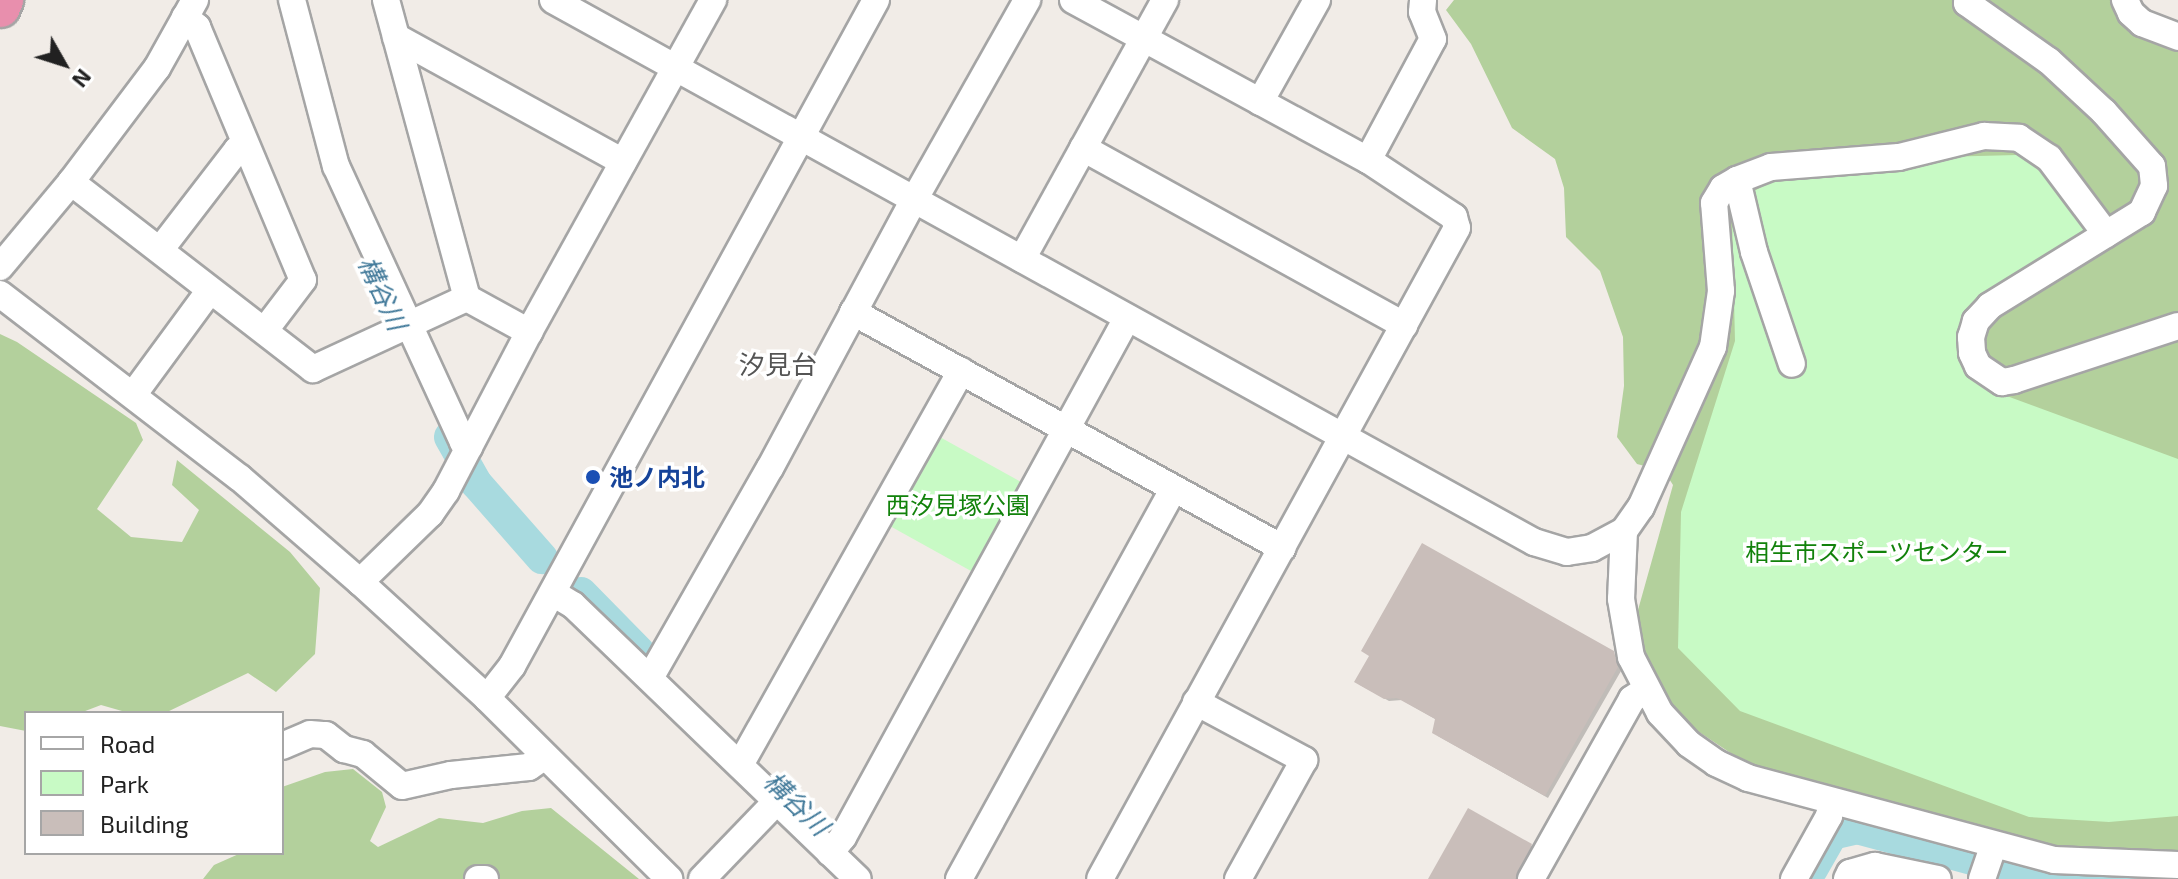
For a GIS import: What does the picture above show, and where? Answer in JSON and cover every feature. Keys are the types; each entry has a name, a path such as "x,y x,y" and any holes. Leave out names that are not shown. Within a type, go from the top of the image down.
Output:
{"highway":[{"path":"0,7 3,0"}],"street":[{"path":"292,0 336,166 404,329 463,442 464,457"},
{"path":"360,582 430,514 713,0"},
{"path":"487,698 512,666 553,593 876,0"},
{"path":"655,671 1027,0"},
{"path":"1073,0 1368,160 1454,217 1457,228 1100,879"},
{"path":"1022,259 1165,0"},
{"path":"1260,102 1317,0"},
{"path":"1368,160 1433,39 1422,12 1423,0"},
{"path":"1968,0 1967,3 2049,61 2104,112 2152,166 2154,186 2142,212 1990,306 1976,321 1971,337 1972,353 1978,366 2002,382 2014,380 2178,326"},
{"path":"2125,0 2131,13 2142,23 2178,37"},
{"path":"394,2 396,37 467,298 529,332"},
{"path":"566,3 674,70 1554,550 1579,551 1624,531 1641,507 1713,347 1721,291 1714,203 1723,188 1771,167 1899,157 1984,136 2006,136 2034,146 2049,158 2106,234"},
{"path":"190,8 303,280 265,330"},
{"path":"0,267 71,182 157,68 190,8"},
{"path":"396,37 623,162"},
{"path":"160,250 237,150 246,146"},
{"path":"1083,148 1404,325"},
{"path":"1737,180 1754,252 1792,364"},
{"path":"71,182 313,369 467,298"},
{"path":"133,395 210,290"},
{"path":"0,294 240,478 360,582 487,698 669,879"},
{"path":"853,312 1282,548"},
{"path":"836,846 1127,318"},
{"path":"745,759 961,371"},
{"path":"959,879 1173,489"},
{"path":"1624,531 1624,628 1631,657 1660,713 1689,744 1716,763 1748,778 1832,802 1987,863 2054,860 2178,865"},
{"path":"553,593 573,605 655,671 745,759 777,801 836,846 858,879"},
{"path":"1531,879 1632,699 1646,690"},
{"path":"1196,702 1304,760 1238,879"},
{"path":"284,745 310,734 326,735 344,749 363,754 402,786 451,775 529,767 545,756"},
{"path":"702,879 777,801"},
{"path":"1794,879 1829,816 1832,802"},
{"path":"1847,879 1850,873 1875,866 1938,879"},
{"path":"478,879 485,879"}],"green space":[{"path":"1454,0 2115,0 2178,45 2178,856 2067,853 1888,810 1741,760 1690,726 1650,681 1631,635 1673,485 1664,471 1637,464 1617,437 1624,386 1623,337 1600,271 1566,237 1564,188 1555,159 1512,128 1471,44 1446,10"},
{"name":"相生市スポーツセンター","path":"2017,155 2044,166 2091,222 2080,244 1969,320 1973,376 1985,388 2178,459 2178,816 2109,822 2029,817 1740,711 1678,648 1681,512 1735,341 1732,218 1750,193 1779,178 1939,157"},
{"path":"0,334 17,342 136,423 143,440 97,509 131,537 182,542 199,510 172,485 177,460 290,552 320,588 315,654 276,692 248,673 169,711 122,711 101,705 85,711 24,711 24,731 0,726"},
{"name":"西汐見塚公園","path":"938,436 1026,485 977,574 889,525"},
{"path":"353,769 382,792 386,807 370,841 378,847 439,818 483,823 522,811 551,808 639,879 203,879 214,865 236,855 284,855 284,786 325,772"}],"building":[{"path":"1422,543 1614,651 1618,667 1545,796 1432,733 1435,719 1397,698 1384,699 1354,682 1369,656 1361,651"},
{"path":"1468,808 1532,844 1515,879 1428,879"}],"waterway":[{"name":"構谷川","path":"450,437 476,483 542,558"},
{"name":"構谷川","path":"581,593 639,652"},
{"path":"1812,869 1832,834 1857,828 2009,869 2060,876 2178,878"}],"place":[{"name":"池ノ内北","path":"593,477"}],"district":[{"name":"汐見台","path":"778,364"}]}
